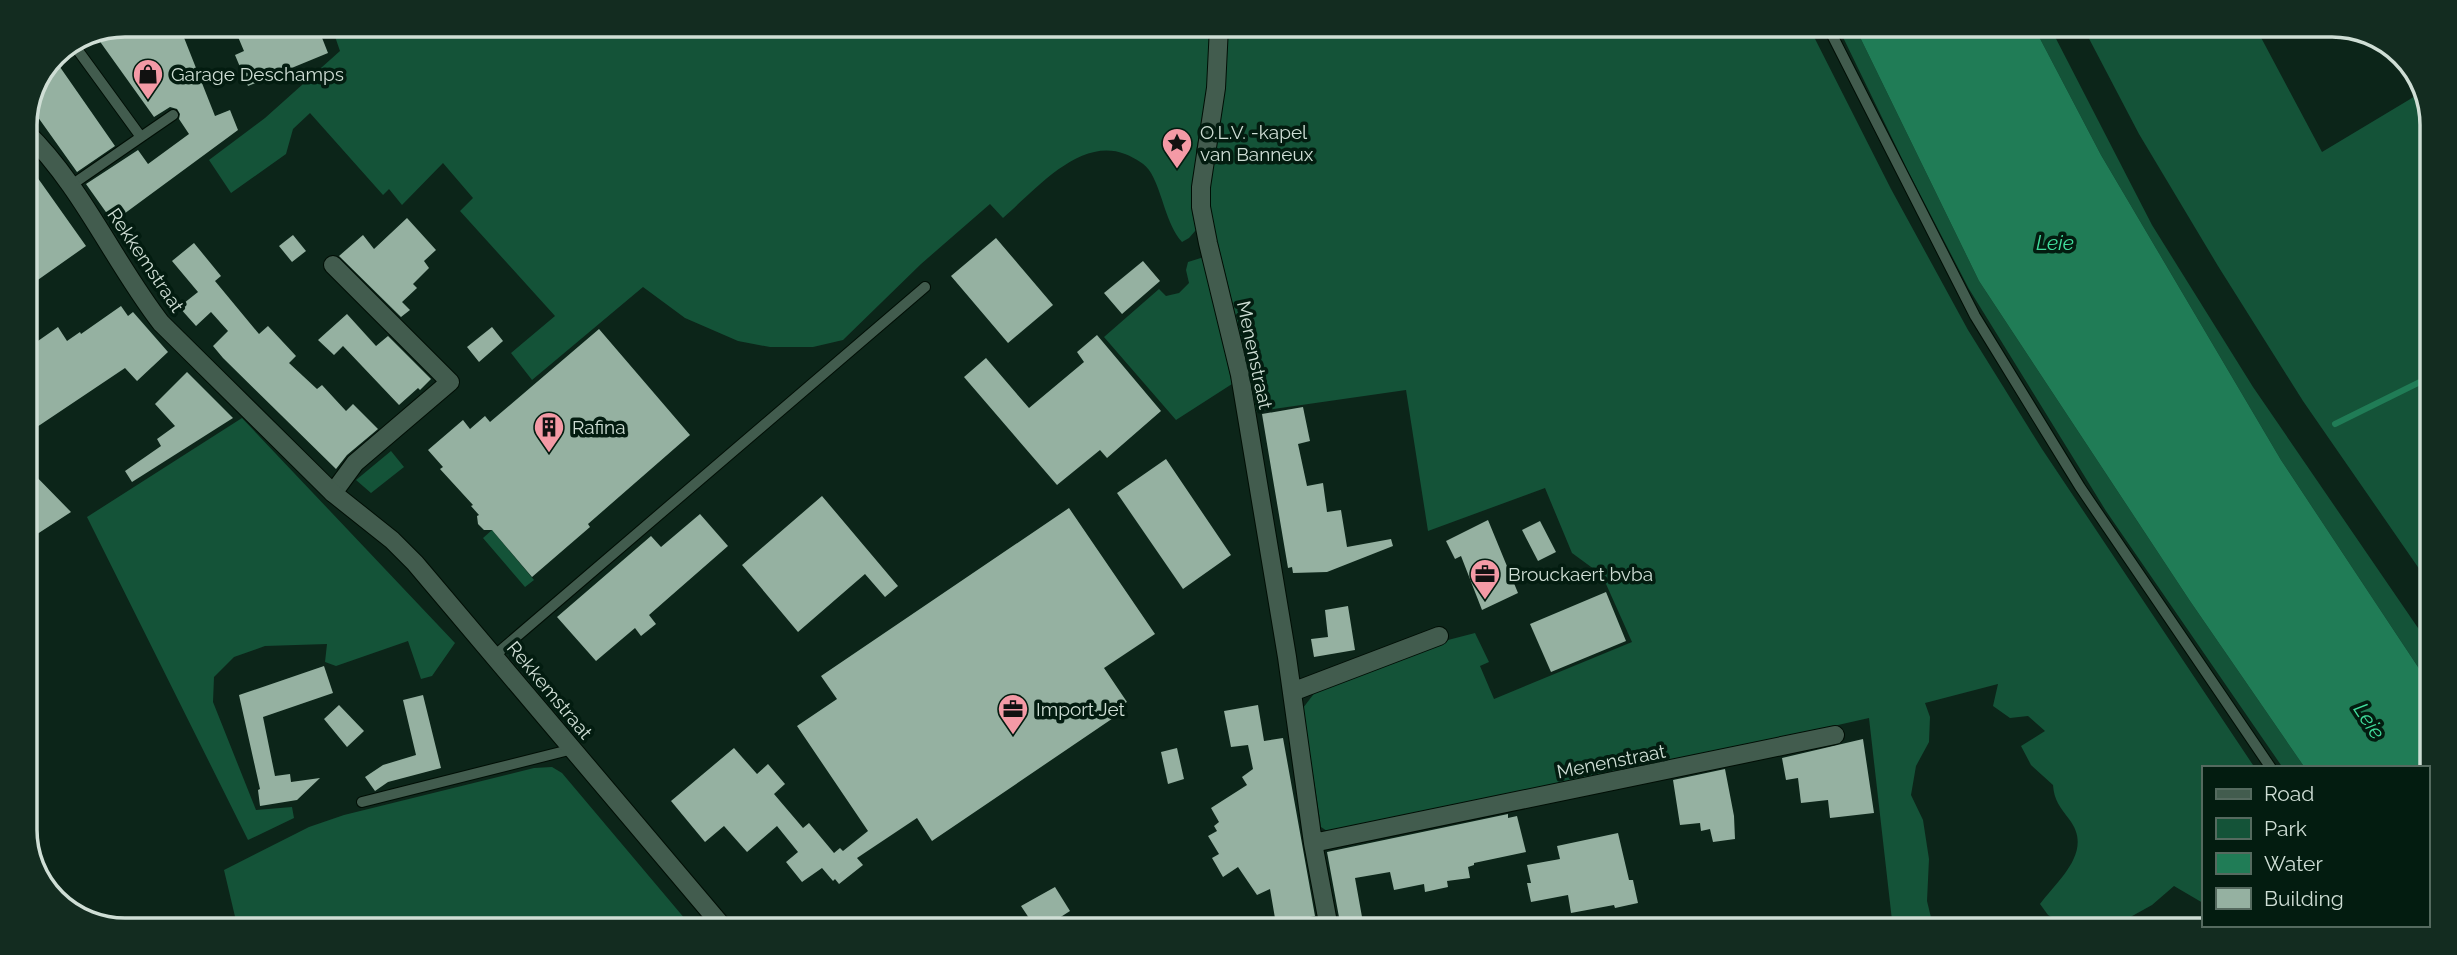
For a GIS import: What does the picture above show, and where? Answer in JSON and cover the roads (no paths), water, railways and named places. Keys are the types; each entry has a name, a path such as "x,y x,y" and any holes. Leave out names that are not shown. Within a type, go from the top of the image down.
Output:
{"street":[{"name":"Menenstraat","path":"1219,37 1216,88 1201,187 1201,207 1240,375 1327,918"},
{"name":"Rekkemstraat","path":"37,143 104,235 161,323 333,493 392,540 415,563 715,918"},
{"path":"333,265 450,382 355,463 333,493"},
{"path":"1292,692 1439,636"},
{"name":"Menenstraat","path":"1314,843 1835,736"}],"lane":[{"path":"1833,37 1975,316 2080,487 2270,766"},
{"path":"78,51 142,137"},
{"path":"70,186 173,115"},
{"path":"494,656 925,287"},
{"path":"362,802 573,749"}],"water":[{"name":"Leie","path":"1860,37 2039,37 2101,155 2281,460 2420,670 2420,766 2304,766 2190,601 1979,281"}],"waterway":[{"path":"2335,424 2420,382"}],"place":[{"name":"Garage Deschamps","path":"148,101"},
{"name":"O.L.V. -kapel van Banneux","path":"1177,170"},
{"name":"Rafina","path":"549,454"},
{"name":"Brouckaert bvba","path":"1485,601"},
{"name":"Import Jet","path":"1013,736"}]}
